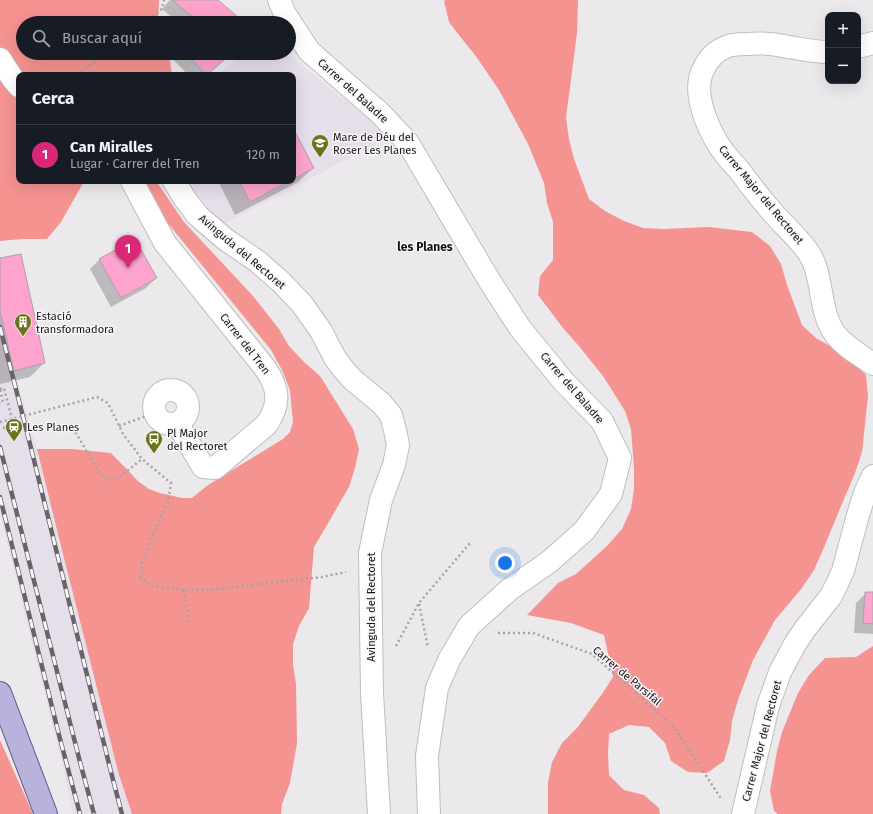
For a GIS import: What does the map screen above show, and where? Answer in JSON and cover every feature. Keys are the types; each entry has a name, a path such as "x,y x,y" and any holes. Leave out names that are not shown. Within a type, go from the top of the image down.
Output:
{"main road":[{"path":"0,693 46,814"}],"street":[{"name":"Carrer del Baladre","path":"279,0 286,16"},
{"name":"Carrer del Baladre","path":"296,31 309,51 381,114 408,143 489,280 516,322 564,382 602,421 620,458 611,494 584,531 549,562 510,589 470,626 449,660 437,688 428,756 429,814"},
{"path":"861,46 873,43"},
{"name":"Carrer Major del Rectoret","path":"825,52 809,51 782,45 768,44 739,44 726,47 715,53 706,63 701,74 699,84 700,96 709,128 720,148 773,213 809,254 815,268 826,316 835,334 842,342 873,364"},
{"path":"0,59 16,82"},
{"name":"Carrer del Tren","path":"134,184 165,243 265,368 276,389 276,407 266,425 215,468 203,467 177,423"},
{"name":"Avinguda del Rectoret","path":"176,184 198,216 225,240 257,261 281,282 302,304 321,330 335,358 353,380 381,403 391,415 396,430 398,445 394,465 381,500 370,553 372,693 379,814"},
{"path":"169,389 181,392 188,403 186,415 177,423 173,424 162,422 154,413 154,400 157,395 169,389"},
{"name":"Carrer Major del Rectoret","path":"743,814 768,706 780,672 795,644 830,596 843,572 865,493 873,476"}],"path":[{"path":"154,16 162,9 164,0"},
{"path":"80,72 96,60"},
{"path":"0,403 3,402 0,390 4,388 10,427 3,428"},
{"path":"0,422 97,397 108,403 123,434 142,459 171,483 168,502 142,563 141,578 152,586 184,590 209,590 322,577 345,572 370,573"},
{"path":"119,426 154,413"},
{"path":"72,428 100,474 109,480 121,476 142,459"},
{"path":"393,652 418,603 470,543"},
{"path":"184,590 189,623"},
{"name":"Carrer de Parsifal","path":"496,633 533,633 592,654 674,727 723,802"}],"shaded area":[{"path":"0,0 159,0 158,16 16,16 16,60 170,60 172,72 16,72 16,184 82,184 61,222 47,239 0,241"},
{"path":"578,0 577,33 566,118 574,159 589,199 605,211 624,221 643,228 664,229 709,227 752,232 770,246 781,264 802,325 817,339 834,348 851,360 866,375 868,396 862,452 855,473 814,570 802,588 775,620 753,660 738,700 724,761 707,773 688,772 671,761 665,743 649,727 629,725 609,734 609,775 624,790 644,795 659,808 660,814 548,814 548,782 552,762 562,743 577,728 613,677 604,635 571,623 527,615 558,583 576,574 608,545 622,529 631,509 634,489 631,429 625,411 603,376 538,295 540,276 553,260 553,222 547,203 544,183 528,144 499,90 475,55 449,22 444,1"},
{"name":"Mare de Déu del Roser Les Planes","path":"236,60 296,60 338,95 375,122 390,136 224,224 207,211 191,191 188,184 296,184 296,72 222,72"},
{"path":"138,184 158,184 184,222 253,296 279,329 289,346 320,376 353,429 359,449 349,487 314,547 309,608 299,626 293,644 293,665 296,684 297,743 290,783 282,804 281,814 132,814 119,775 37,449 72,449 111,453 139,482 149,489 182,498 192,498 208,485 283,439 290,432 293,422 290,390 282,370 271,350 162,216"},
{"path":"0,311 14,371 37,449 119,775 132,814 73,814 66,779 0,515"},
{"path":"873,646 873,814 778,814 774,811 770,791 782,732 798,693 809,675 825,658 856,657"},
{"path":"0,740 33,814 0,814"}],"building":[{"path":"172,0 218,0 237,16 191,16"},
{"path":"192,60 224,60 210,72 203,72"},
{"path":"296,134 314,168 296,177"},
{"path":"241,184 283,184 250,202"},
{"path":"135,239 157,278 121,298 99,259"},
{"name":"Estació transformadora","path":"21,254 45,363 14,371 0,311 0,258"},
{"path":"865,592 873,592 873,624 863,623"}],"railway":[{"path":"0,327 122,814"},
{"path":"0,447 94,814"},
{"path":"0,497 80,814"}],"place":[{"name":"Mare de Déu del Roser Les Planes","path":"320,158"},
{"name":"Can Miralles","path":"128,268"},
{"name":"Estació transformadora","path":"23,337"},
{"name":"Les Planes","path":"14,442"},
{"name":"Pl Major del Rectoret","path":"154,454"}],"district":[{"name":"les Planes","path":"425,247"}]}
